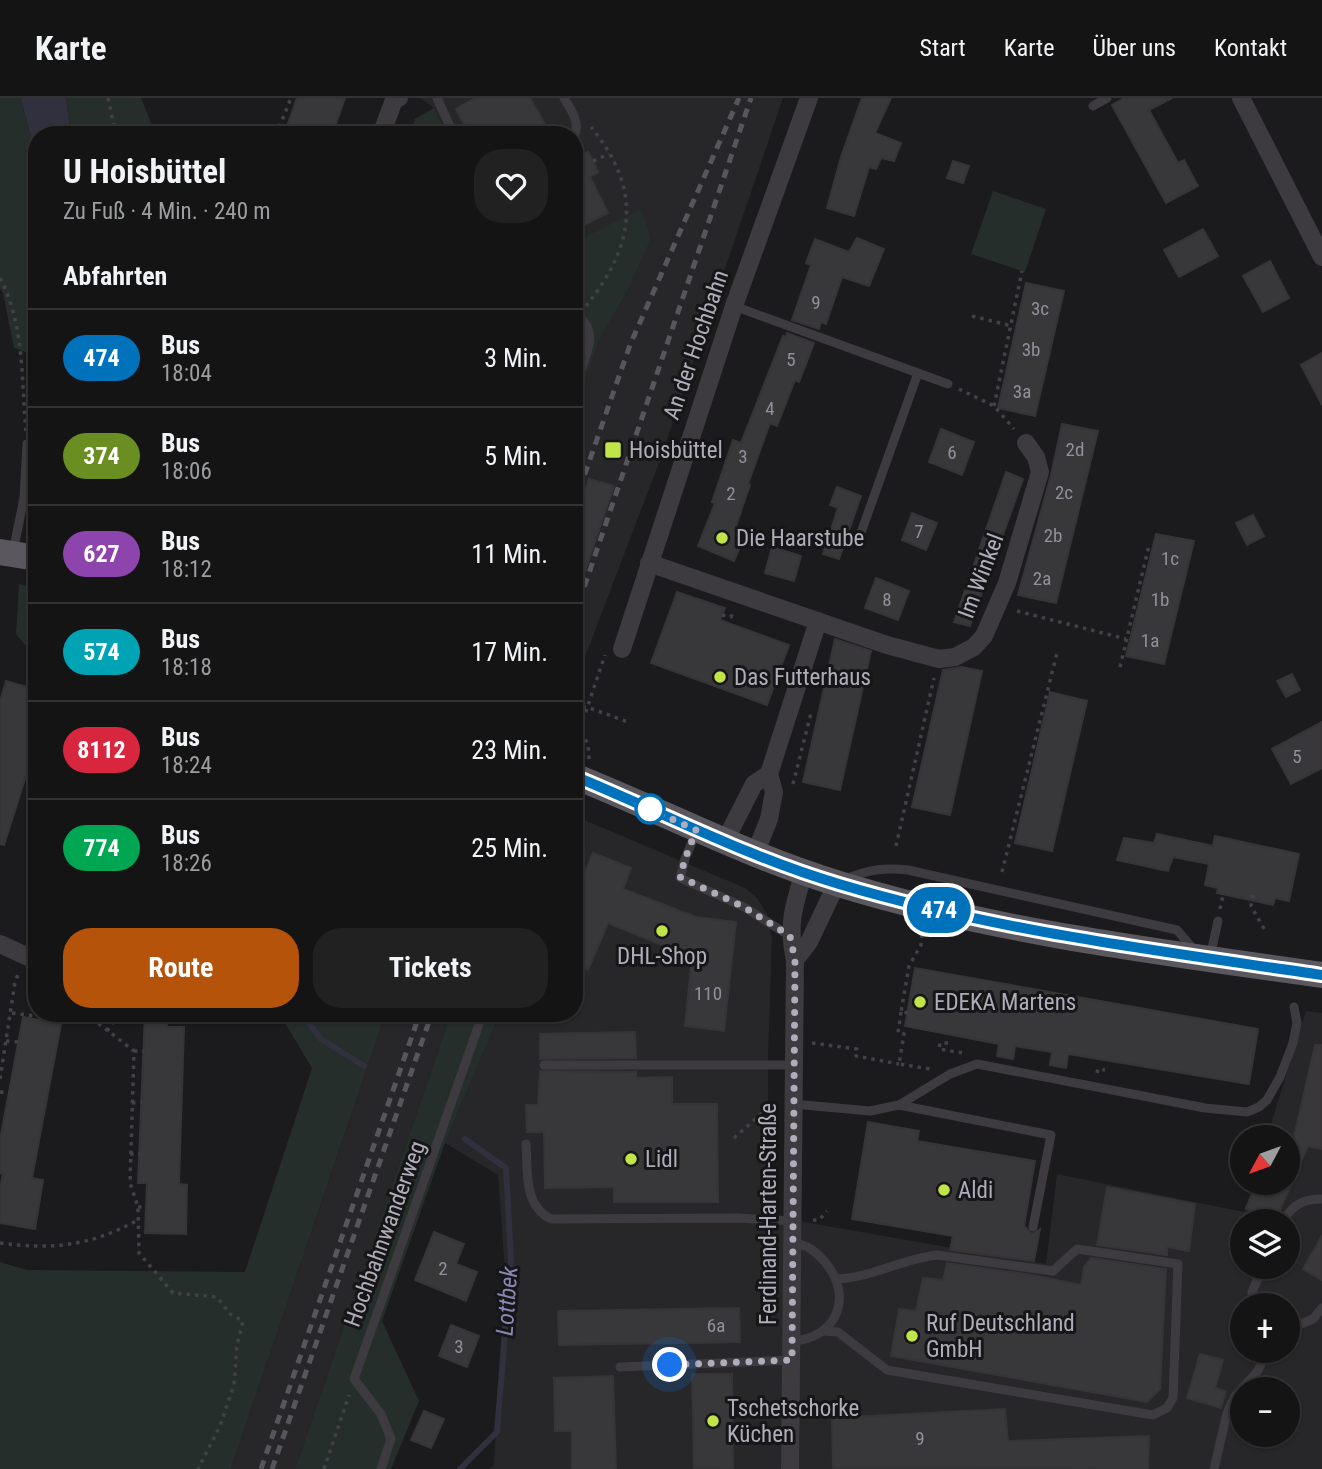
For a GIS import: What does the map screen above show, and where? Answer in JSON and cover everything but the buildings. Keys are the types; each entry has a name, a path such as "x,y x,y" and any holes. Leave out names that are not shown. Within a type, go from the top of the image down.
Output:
{"main road":[{"path":"583,769 696,830 804,872 900,902 1019,928 1205,958 1320,971"}],"street":[{"name":"An der Hochbahn","path":"622,649 734,306 809,98"},
{"path":"1241,98 1322,257"},
{"path":"387,126 395,99"},
{"name":"Im Winkel","path":"939,659 955,657 974,647 984,636 997,606 1023,535 1040,472 1036,457 1026,443"},
{"path":"649,563 887,645 939,659"},
{"path":"755,854 769,819 774,792 769,774 818,621"},
{"path":"725,841 754,784 769,774"},
{"name":"Ferdinand-Harten-Straße","path":"790,1469 795,960 790,936 792,911 804,872"},
{"path":"795,960 809,942 837,883"},
{"path":"0,944 28,958"}],"lane":[{"path":"437,98 450,126"},
{"path":"565,98 576,126"},
{"path":"1093,106 1107,98"},
{"path":"734,306 948,384"},
{"path":"583,323 589,329 591,342 583,363"},
{"path":"858,541 918,373"},
{"path":"17,555 28,470"},
{"path":"696,830 680,877 744,907 790,936"},
{"path":"1205,958 1218,921"},
{"path":"793,1104 870,1111 900,1105 950,1074 970,1066 988,1065 1205,1108 1247,1112 1259,1107 1266,1100 1280,1077 1293,1043 1297,1023 1294,1007"},
{"name":"Hochbahnwanderweg","path":"354,1379 480,1022"},
{"path":"544,1065 794,1065"},
{"path":"900,1105 1051,1135 1033,1227"},
{"path":"526,1144 530,1196 540,1214 551,1219 737,1218 793,1221"},
{"path":"1290,1209 1306,1199 1322,1199"},
{"path":"792,1341 810,1339 832,1322 838,1313 837,1279 810,1247 793,1243"},
{"path":"822,1331 838,1332 887,1370 1153,1415 1167,1408 1173,1398 1178,1264 1077,1249 1053,1271 937,1255 919,1257 859,1278 837,1279"},
{"path":"1300,1324 1313,1319 1322,1308"},
{"path":"620,1367 792,1360"},
{"path":"1214,1469 1227,1413 1235,1396 1262,1363"},
{"path":"354,1379 381,1414 391,1439 381,1469"}],"path":[{"path":"108,98 114,126"},
{"path":"280,126 291,98"},
{"path":"574,116 592,128 609,154 625,189 628,214 625,233 609,275 583,307"},
{"path":"593,161 609,154"},
{"path":"994,406 1021,271"},
{"path":"0,278 11,300 18,328 28,410"},
{"path":"972,316 1012,326"},
{"path":"948,384 994,406 1026,443"},
{"path":"1120,667 1149,545"},
{"path":"997,606 1126,639"},
{"path":"722,615 731,617"},
{"path":"1002,872 1057,653"},
{"path":"896,846 939,659"},
{"path":"583,717 597,679"},
{"path":"792,788 813,704"},
{"path":"583,707 628,722"},
{"path":"583,738 588,743 583,764"},
{"path":"1253,894 1251,906 1266,932"},
{"path":"899,1064 904,1034 898,1033 909,966 921,946 922,934"},
{"path":"0,1079 15,982 28,963"},
{"path":"901,1012 908,1013"},
{"path":"12,1013 28,1015"},
{"path":"96,1022 134,1051 144,1051"},
{"path":"107,1031 113,1022"},
{"path":"794,1039 858,1049 856,1056 933,1070"},
{"path":"6,1041 18,1042"},
{"path":"948,1043 940,1043 939,1049 966,1054 965,1059 970,1066"},
{"path":"134,1051 130,1183 138,1207 139,1253 173,1293 217,1297 229,1314 243,1321 237,1345 234,1385 220,1426 198,1469"},
{"path":"0,1092 9,1093"},
{"path":"132,1103 142,1102"},
{"path":"734,1138 772,1104 793,1104"},
{"path":"130,1154 140,1154"},
{"path":"138,1207 146,1207"},
{"path":"0,1243 54,1247 77,1245 118,1231 138,1220"},
{"path":"324,1469 354,1379"}],"shaded area":[{"path":"0,98 21,98 28,127 28,353 14,348 0,288"},
{"path":"66,98 141,98 152,126 70,126"},
{"path":"420,98 783,98 660,460 583,662 583,386 599,341 629,288 651,239 640,210 583,238 583,126 443,126 434,108"},
{"path":"434,108 443,126 412,126 415,119"},
{"path":"993,191 1046,209 1025,272 971,254"},
{"path":"641,209 651,239 629,288 599,341 583,386 583,238"},
{"path":"19,584 28,586 28,648 16,634"},
{"path":"583,819 745,888 757,898 767,914 772,939 768,1056 769,1216 1046,1264 1057,1174 1230,1209 1230,1279 1300,1279 1300,1209 1245,1209 1250,1195 1300,1195 1300,1125 1271,1125 1306,1011 1322,1013 1322,1469 489,1469 494,1465 505,1270 498,1175 445,1143 496,1022 583,1022"},
{"path":"284,1022 382,1024 231,1469 0,1469 0,1262 27,1270 245,1272 312,1068"},
{"path":"379,1022 448,1022 295,1469 231,1469 382,1024"},
{"path":"448,1022 496,1022 445,1143 382,1321 419,1401 391,1469 295,1469"}],"water":[{"path":"21,98 66,98 70,126 28,127"}],"waterway":[{"name":"Lottbek","path":"308,1022 321,1039 364,1066"},
{"name":"Lottbek","path":"460,1469 497,1432 511,1259 506,1168 465,1139"}],"railway":[{"path":"583,479 630,345 739,98"},
{"path":"583,591 751,98"},
{"path":"261,1469 417,1022"},
{"path":"272,1469 429,1022"}],"bus line":[{"name":"474","path":"583,780 755,854 900,902 1019,928 1322,975"}],"place":[{"name":"Hoisbüttel","path":"613,450"},
{"name":"Die Haarstube","path":"722,538"},
{"name":"Das Futterhaus","path":"720,677"},
{"name":"DHL-Shop","path":"662,931"},
{"name":"EDEKA Martens","path":"920,1002"},
{"name":"Lidl","path":"631,1159"},
{"name":"Aldi","path":"944,1190"},
{"name":"Ruf Deutschland GmbH","path":"912,1336"},
{"name":"Tschetschorke Küchen","path":"713,1421"}],"route":[{"path":"650,809 696,830 680,877 744,907 790,936 795,960 792,1360 670,1365"}]}
